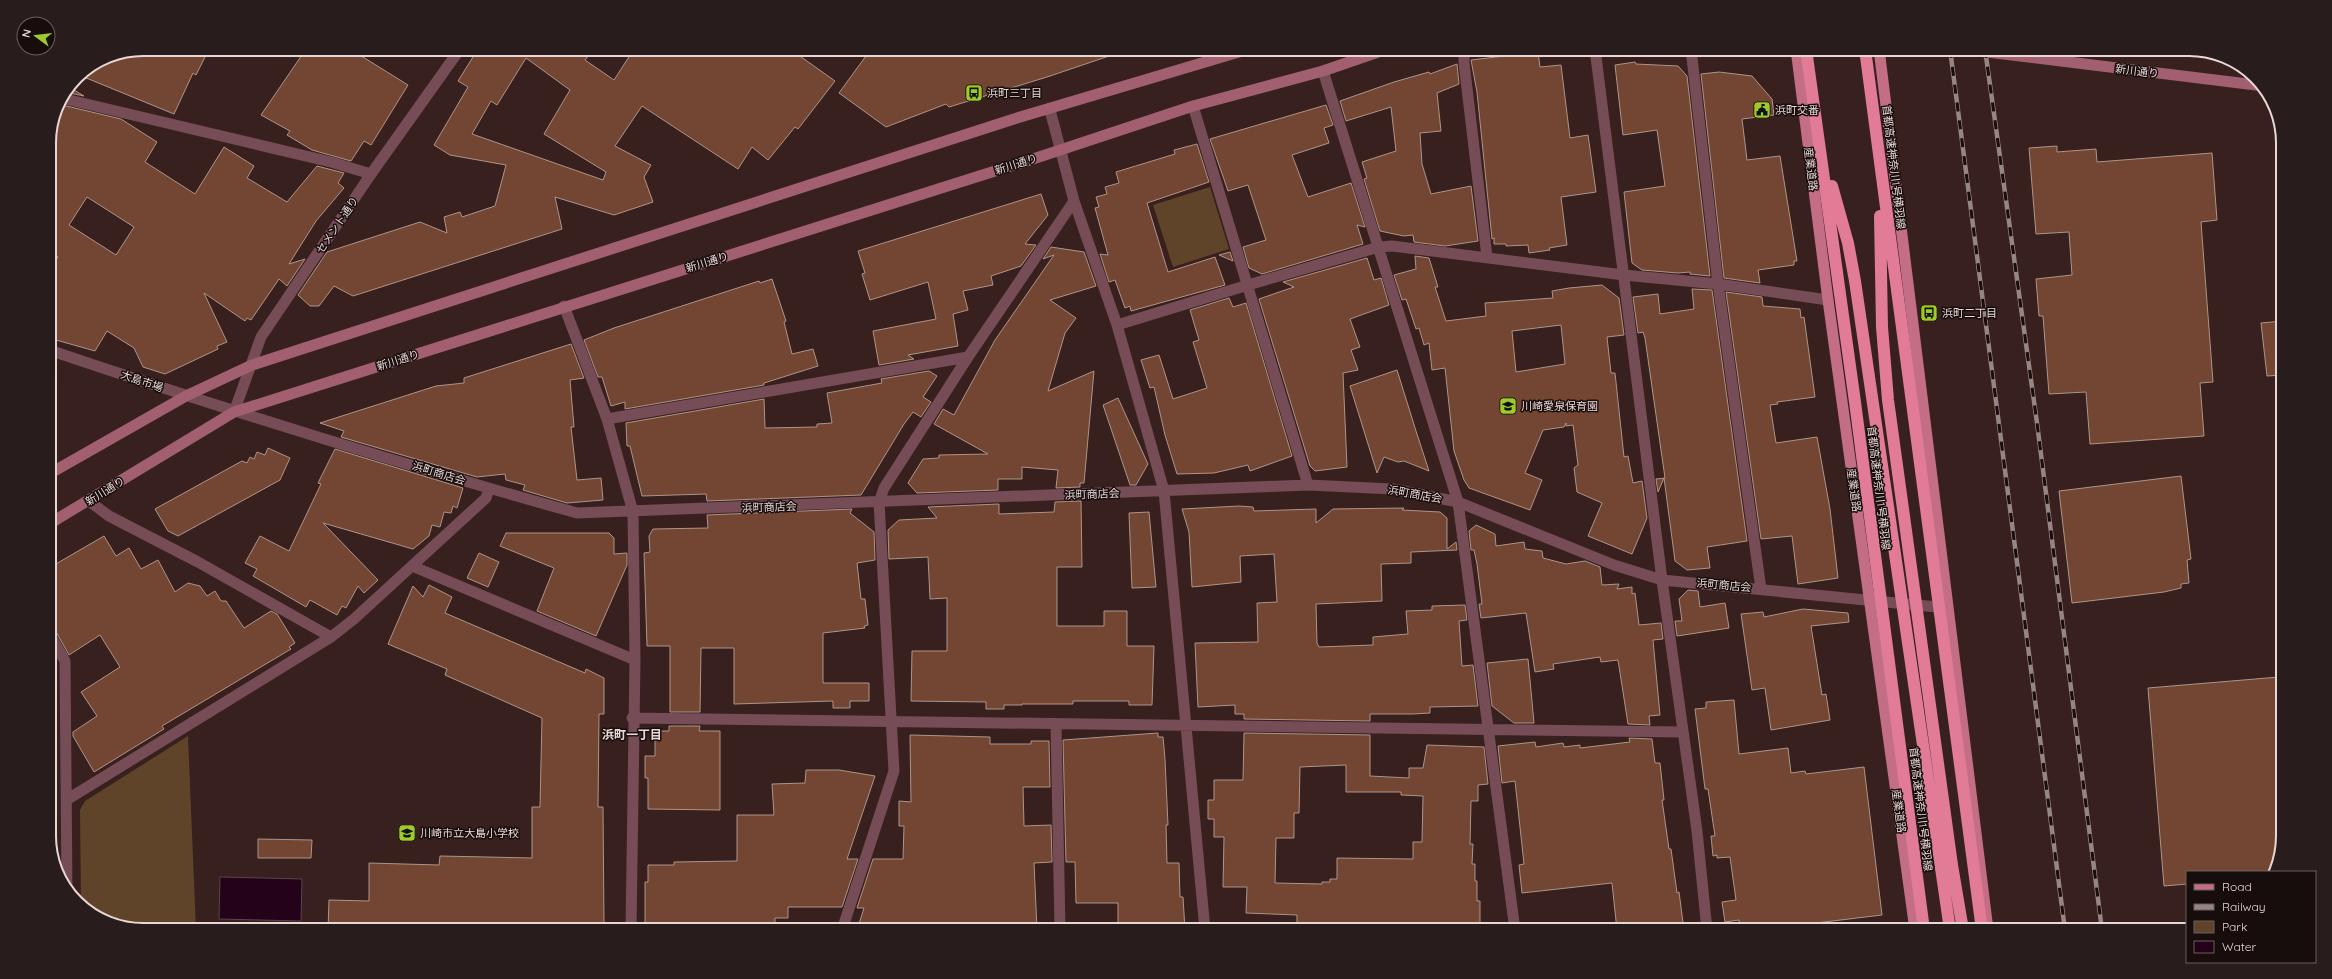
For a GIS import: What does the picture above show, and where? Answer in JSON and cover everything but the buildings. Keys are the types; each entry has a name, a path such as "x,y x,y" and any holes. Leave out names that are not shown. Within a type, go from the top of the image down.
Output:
{"highway":[{"name":"首都高速神奈川1号横羽線","path":"1807,56 1923,923"},
{"name":"首都高速神奈川1号横羽線","path":"1866,56 1911,409 1981,923"},
{"path":"1820,146 1848,243 1946,866 1961,923"},
{"path":"1880,159 1882,327 1888,400 1946,866 1950,923"}],"main road":[{"path":"56,470 186,396 252,365 1017,118 1050,110 1216,56"},
{"name":"新川通り","path":"56,520 234,412 564,306 1060,150 1193,106 1323,71 1367,56"},
{"name":"産業道路","path":"1797,56 1828,300 1914,923"},
{"path":"1880,56 1987,923"},
{"name":"新川通り","path":"2019,56 2254,85"}],"street":[{"name":"セメント通り","path":"234,412 252,365 261,336 371,174 455,56"},
{"path":"1464,56 1487,257"},
{"path":"1595,56 1662,580 1697,831 1706,923"},
{"path":"1692,56 1718,284 1761,589"},
{"path":"1323,71 1458,502 1514,923"},
{"path":"68,100 330,162 371,174"},
{"path":"1193,106 1308,485"},
{"path":"1050,110 1074,200 1117,326 1164,491 1204,923"},
{"path":"844,923 894,771 878,502 884,488 968,356 1074,200"},
{"path":"1117,326 1248,285 1379,247 1392,246 1624,275 1718,284 1828,300"},
{"path":"564,306 607,419 633,512 635,660 632,718 631,923"},
{"name":"大島市場","path":"56,352 234,412"},
{"path":"607,419 968,356"},
{"name":"浜町商店会","path":"234,412 290,427 489,489 577,513 1308,485 1393,489 1458,502 1614,565 1662,580 1761,589 1869,602 1948,608"},
{"path":"68,799 331,637 354,619 486,498 489,489"},
{"path":"89,501 109,516 198,562 331,637"},
{"path":"412,566 635,660"},
{"path":"56,645 65,661 68,799 67,878"},
{"path":"632,718 891,720 1186,726 1683,732"},
{"path":"1056,724 1060,923"}],"green space":[{"path":"1210,187 1229,249 1173,267 1153,205"},
{"path":"188,736 196,923 143,923 126,921 99,911 81,896 80,810 85,801"}],"water":[{"path":"220,877 302,879 301,921 219,919"}],"railway":[{"path":"1951,56 2064,923"},
{"path":"1986,56 2037,423 2101,923"}],"place":[{"name":"浜町三丁目","path":"974,93"},
{"name":"浜町交番","path":"1762,110"},
{"name":"浜町二丁目","path":"1929,313"},
{"name":"川崎愛泉保育園","path":"1508,406"},
{"name":"川崎市立大島小学校","path":"407,833"}],"district":[{"name":"浜町一丁目","path":"632,734"}]}
